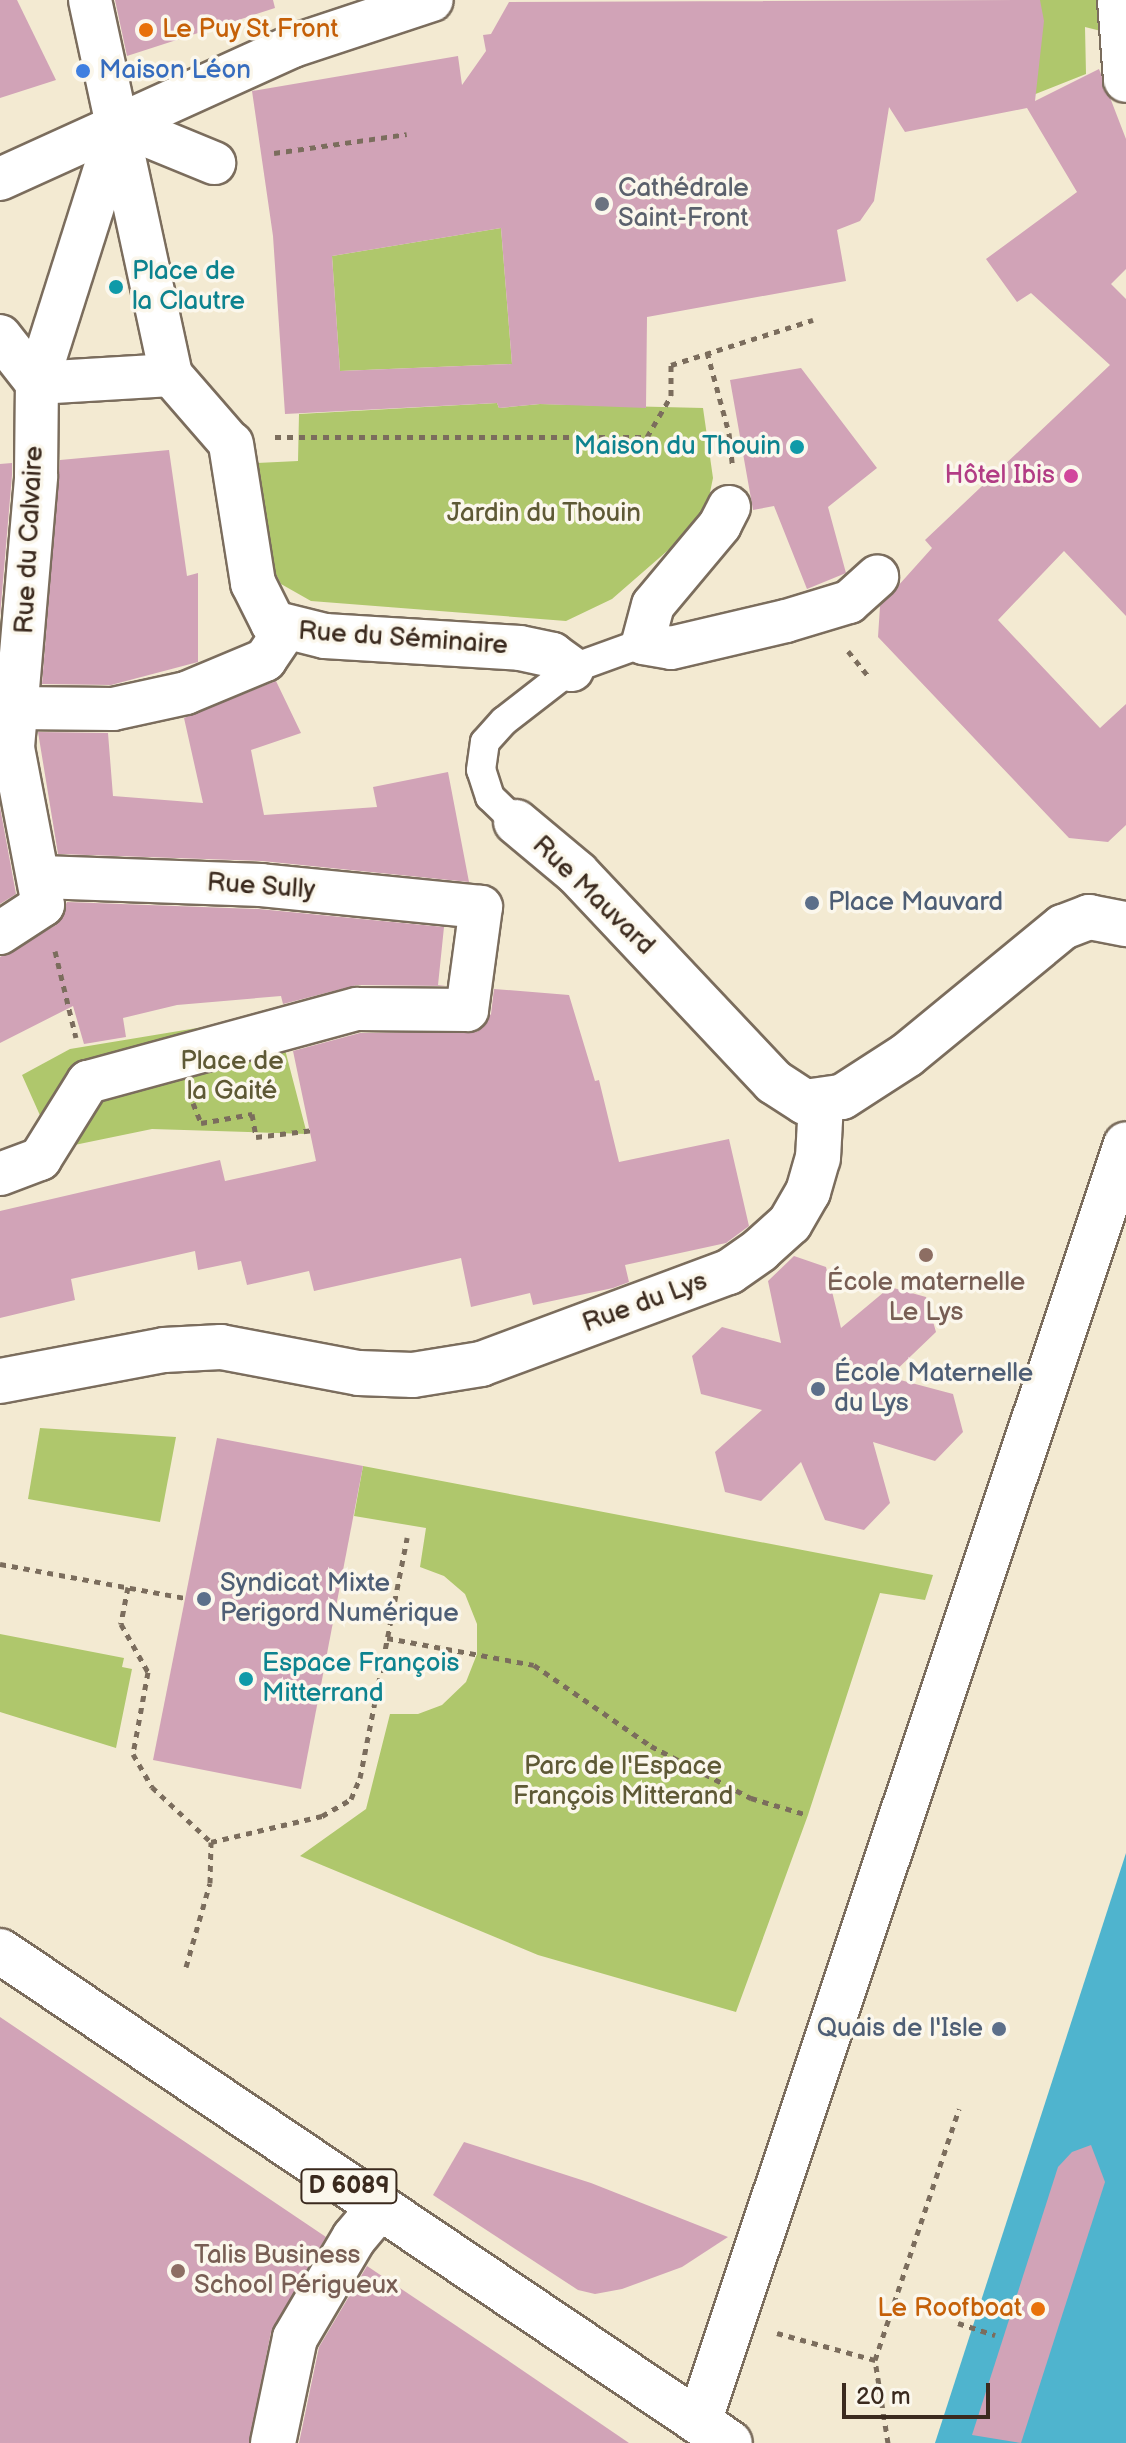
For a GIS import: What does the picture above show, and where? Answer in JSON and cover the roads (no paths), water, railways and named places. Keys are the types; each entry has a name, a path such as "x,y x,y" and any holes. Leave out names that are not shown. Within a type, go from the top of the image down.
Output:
{"street":[{"path":"90,0 171,375 231,444"},
{"path":"0,179 293,46 432,0"},
{"path":"1120,0 1126,80"},
{"path":"119,124 214,163"},
{"name":"Rue du Calvaire","path":"42,891 13,747 15,708 24,653 37,397 119,124"},
{"path":"0,336 37,397 171,375"},
{"name":"Rue du Séminaire","path":"231,444 256,592 264,612 285,630 520,648 552,655 571,669"},
{"path":"729,507 720,525 653,605 643,643 671,648 815,612 849,602 877,577"},
{"path":"15,708 113,709 186,693 265,660 285,630"},
{"name":"Rue Mauvard","path":"516,822 577,873 774,1082 805,1102 821,1103"},
{"name":"Rue Sully","path":"0,1174 40,1159 88,1082 357,1009 467,1010 481,907 261,885 42,891"},
{"path":"0,933 42,891"},
{"path":"821,1103 842,1097 907,1055 1063,927 1089,917 1126,924"},
{"name":"Rue du Lys","path":"0,1381 164,1350 221,1347 359,1373 413,1375 481,1364 729,1272 760,1250 790,1223 808,1192 818,1158 821,1103"},
{"path":"714,2433 758,2247 1126,1144"},
{"name":"D 6089","path":"0,1951 714,2433"},
{"path":"273,2443 295,2338 354,2238 380,2207"}],"lane":[{"name":"Rue Mauvard","path":"516,822 490,797 481,770 485,742 504,721 571,669 643,643"}],"water":[{"path":"1126,1853 1126,2443 935,2443"}],"place":[{"name":"Le Puy St Front","path":"146,30"},
{"name":"Maison Léon","path":"83,71"},
{"name":"Cathédrale Saint-Front","path":"602,204"},
{"name":"Place de la Clautre","path":"116,287"},
{"name":"Maison du Thouin","path":"797,447"},
{"name":"Hôtel Ibis","path":"1071,476"},
{"name":"Place Mauvard","path":"812,903"},
{"name":"École maternelle Le Lys","path":"926,1255"},
{"name":"École Maternelle du Lys","path":"818,1389"},
{"name":"Syndicat Mixte Perigord Numérique","path":"204,1599"},
{"name":"Espace François Mitterrand","path":"246,1679"},
{"name":"Quais de l'Isle","path":"999,2029"},
{"name":"Talis Business School Périgueux","path":"178,2271"},
{"name":"Le Roofboat","path":"1038,2309"}],"park label":[{"name":"Jardin du Thouin","path":"544,514"},
{"name":"Place de la Gaité","path":"232,1077"},
{"name":"Parc de l'Espace François Mitterand","path":"623,1782"}]}
